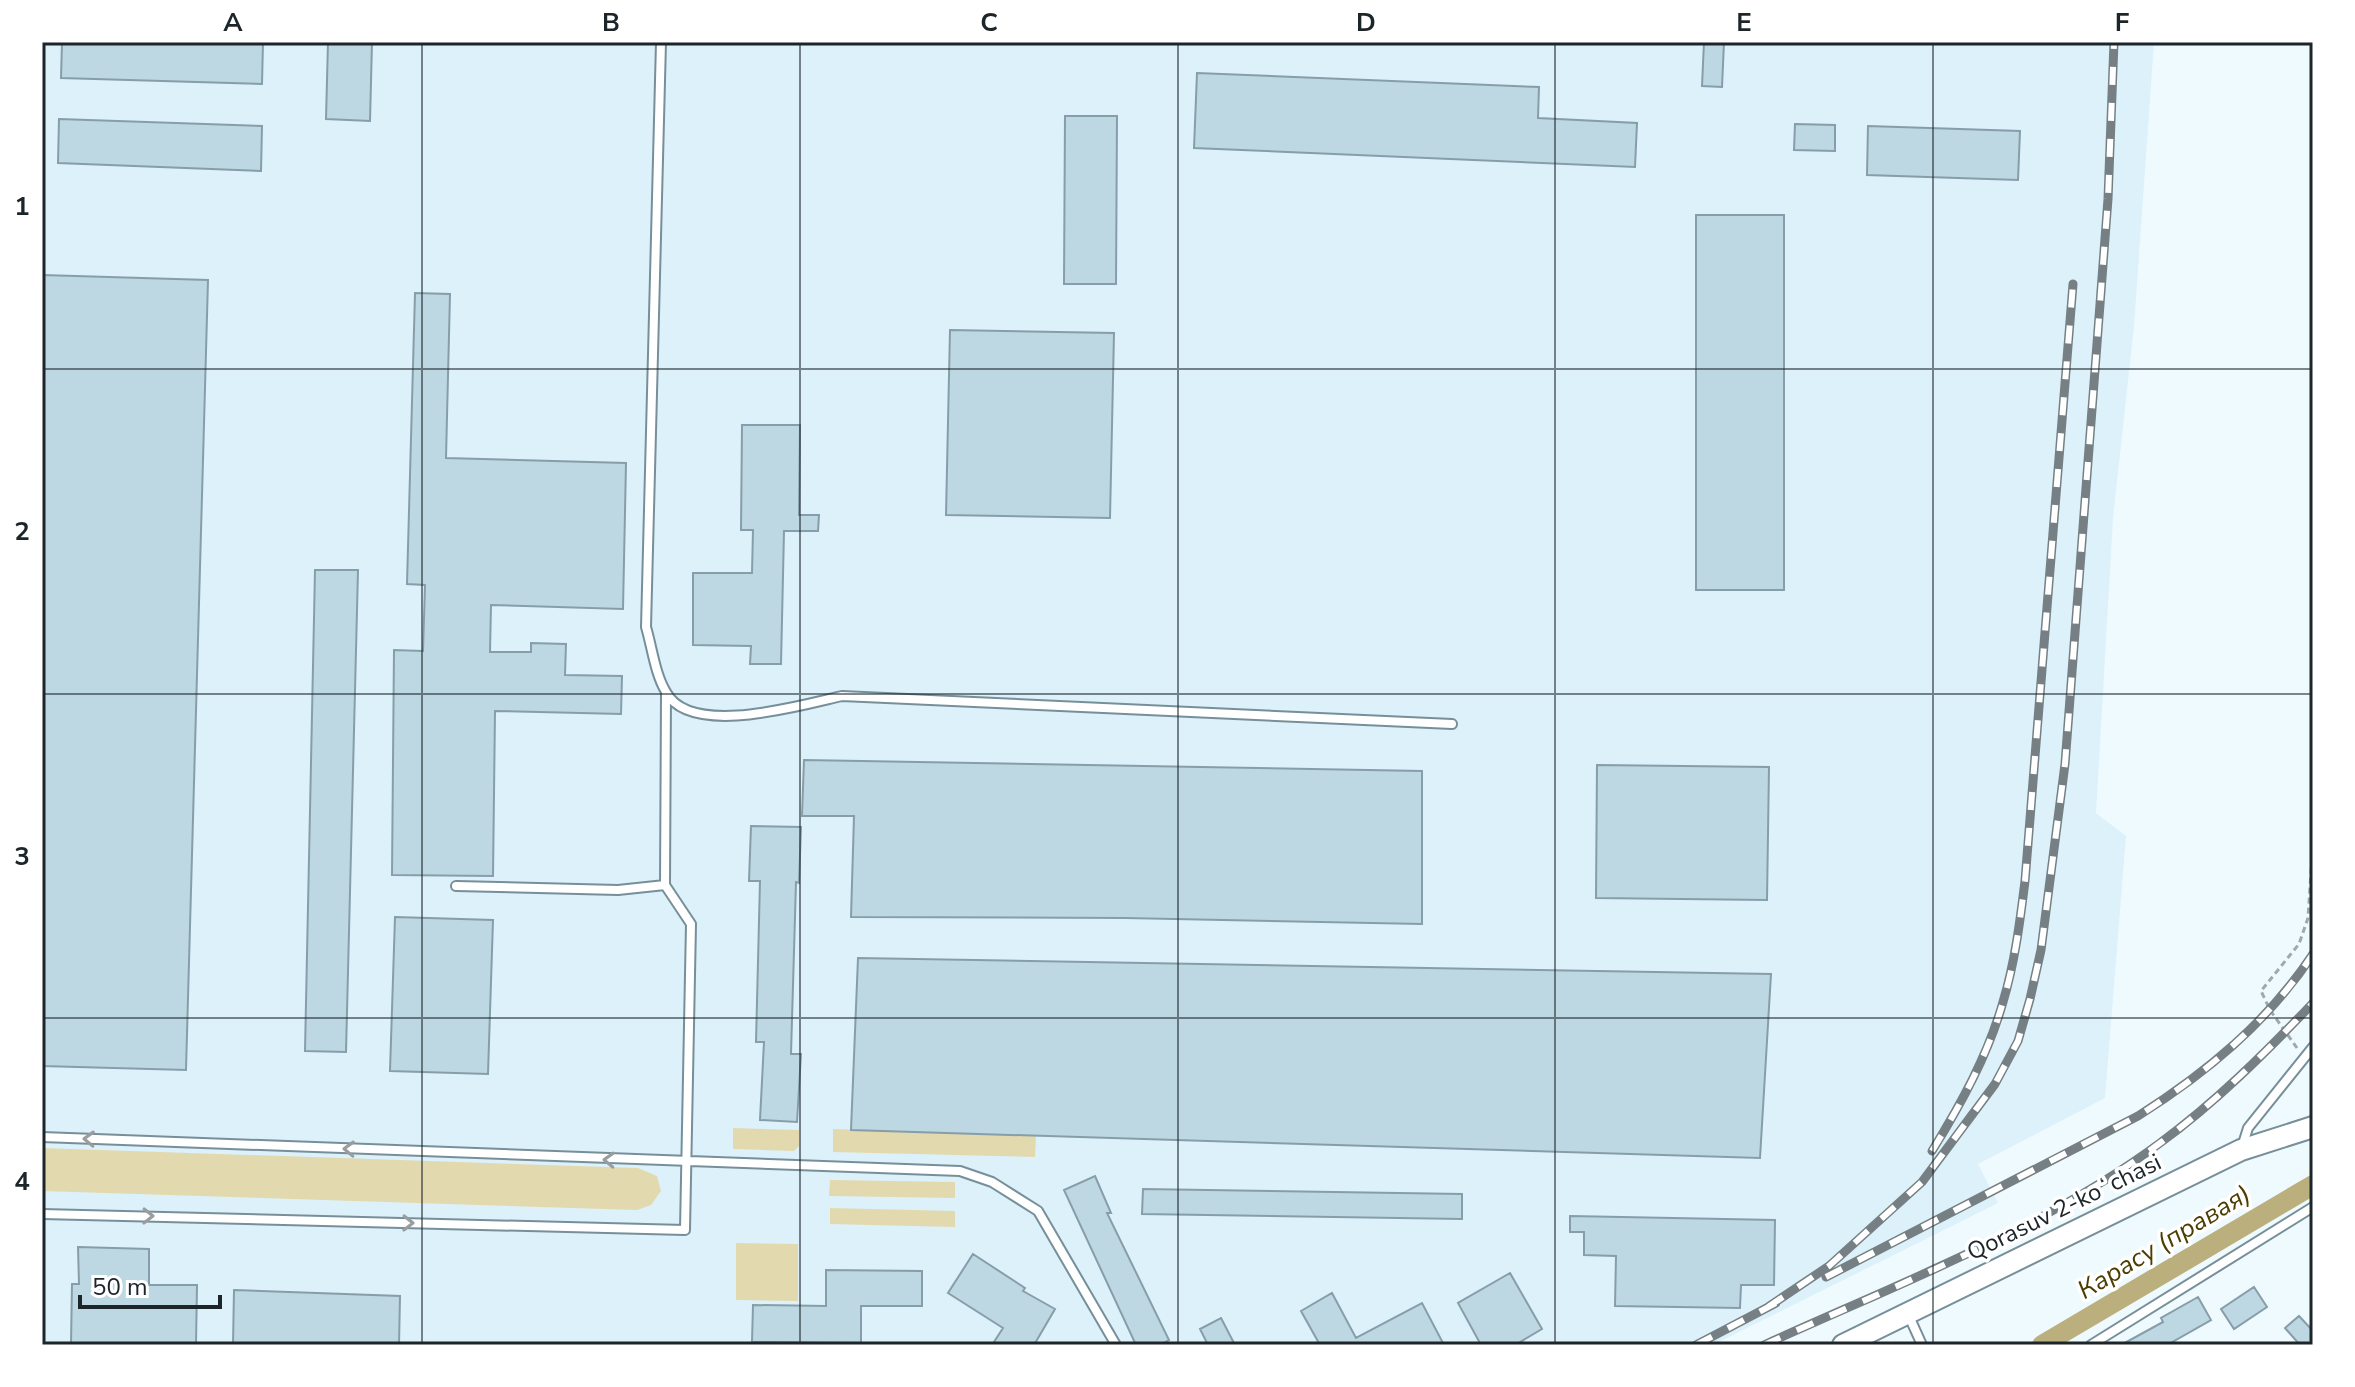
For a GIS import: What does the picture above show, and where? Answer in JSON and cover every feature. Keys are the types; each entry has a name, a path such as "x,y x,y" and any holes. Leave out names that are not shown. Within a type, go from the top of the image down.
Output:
{"street":[{"name":"Qorasuv 2-koʻchasi","path":"1843,1345 2241,1150 2313,1127"}],"lane":[{"path":"42,1214 685,1230 691,924 665,885 666,694 646,627 661,42"},
{"path":"666,694 691,714 761,715 842,696 1452,724"},
{"path":"456,886 618,890 665,885"},
{"path":"2241,1150 2248,1128 2313,1047"},
{"path":"42,1137 960,1171 992,1182 1038,1211 1116,1345"},
{"path":"2091,1345 2313,1207"},
{"path":"1907,1313 1922,1345"}],"path":[{"path":"2304,1058 2270,1010 2261,991 2299,944 2308,918 2313,841"}],"shaded area":[{"path":"42,42 2154,42 2134,326 2113,518 2096,813 2126,836 2105,1098 1978,1164 1998,1203 1713,1345 42,1345"},
{"path":"733,1128 799,1130 799,1146 794,1151 733,1149"},
{"path":"833,1129 1036,1135 1035,1157 833,1152"},
{"path":"42,1148 638,1168 657,1176 661,1191 651,1205 637,1210 42,1191"},
{"path":"830,1180 955,1182 955,1198 829,1196"},
{"path":"830,1208 955,1211 955,1227 830,1224"},
{"path":"736,1243 798,1244 798,1301 736,1300"}],"building":[{"path":"62,42 263,42 262,84 61,78"},
{"path":"328,42 372,42 370,121 326,119"},
{"path":"1704,42 1724,42 1722,87 1702,86"},
{"path":"1197,73 1539,87 1538,118 1637,123 1635,167 1194,148"},
{"path":"1065,116 1117,116 1116,284 1064,284"},
{"path":"59,119 262,126 261,171 58,163"},
{"path":"1795,124 1835,125 1835,151 1794,150"},
{"path":"1868,126 2020,131 2018,180 1867,175"},
{"path":"1696,215 1784,215 1784,590 1696,590"},
{"path":"42,275 208,280 186,1070 42,1066"},
{"path":"415,293 450,294 446,458 626,463 623,609 491,605 490,652 531,652 531,643 566,644 565,675 622,676 621,714 495,711 493,876 392,875 394,650 423,651 425,585 407,584"},
{"path":"950,330 1114,333 1110,518 946,515"},
{"path":"742,425 800,425 799,515 819,515 818,531 784,531 781,664 750,664 751,646 693,645 693,573 752,573 753,530 741,530"},
{"path":"315,570 358,570 346,1052 305,1051"},
{"path":"804,760 1422,771 1422,924 851,917 854,816 802,816"},
{"path":"1597,765 1769,767 1767,900 1596,898"},
{"path":"751,826 801,827 799,883 796,882 791,1054 801,1054 797,1122 760,1120 764,1042 756,1042 760,881 749,881"},
{"path":"395,917 493,920 488,1074 390,1071"},
{"path":"858,958 1771,974 1760,1158 851,1130"},
{"path":"1095,1176 1111,1213 1107,1213 1169,1340 1160,1345 1136,1345 1064,1190"},
{"path":"1143,1189 1462,1194 1462,1219 1142,1214"},
{"path":"1570,1216 1775,1220 1774,1285 1741,1285 1740,1308 1615,1306 1616,1256 1584,1255 1584,1232 1570,1232"},
{"path":"78,1247 149,1249 149,1285 197,1285 196,1345 71,1345 72,1284 79,1284"},
{"path":"973,1254 1025,1288 1023,1291 1055,1309 1034,1345 992,1345 1003,1328 948,1293"},
{"path":"826,1270 922,1271 922,1306 861,1306 861,1343 752,1342 753,1305 826,1306"},
{"path":"1510,1273 1542,1329 1515,1345 1481,1345 1458,1303"},
{"path":"2254,1287 2267,1307 2234,1329 2221,1309"},
{"path":"234,1290 400,1296 399,1345 233,1345"},
{"path":"1332,1293 1356,1338 1422,1303 1444,1345 1320,1345 1301,1311"},
{"path":"2198,1297 2211,1320 2167,1345 2121,1345 2163,1322 2161,1318"},
{"path":"2299,1316 2313,1331 2313,1345 2300,1345 2285,1328"},
{"path":"1221,1318 1235,1345 1208,1345 1200,1329"}],"waterway":[{"name":"Карасу (правая)","path":"2042,1345 2313,1185"}],"railway":[{"path":"1768,1307 1829,1266 1922,1182 1995,1084 2018,1041 2030,999 2041,950 2065,764 2108,199 2114,42"},
{"path":"1932,1151 1990,1041 2017,942 2025,881 2073,284"},
{"path":"1826,1277 2138,1116 2188,1082 2256,1024 2313,954"},
{"path":"1764,1345 1968,1254 2115,1174 2201,1111 2313,1003"},
{"path":"1696,1345 1776,1303"}]}
